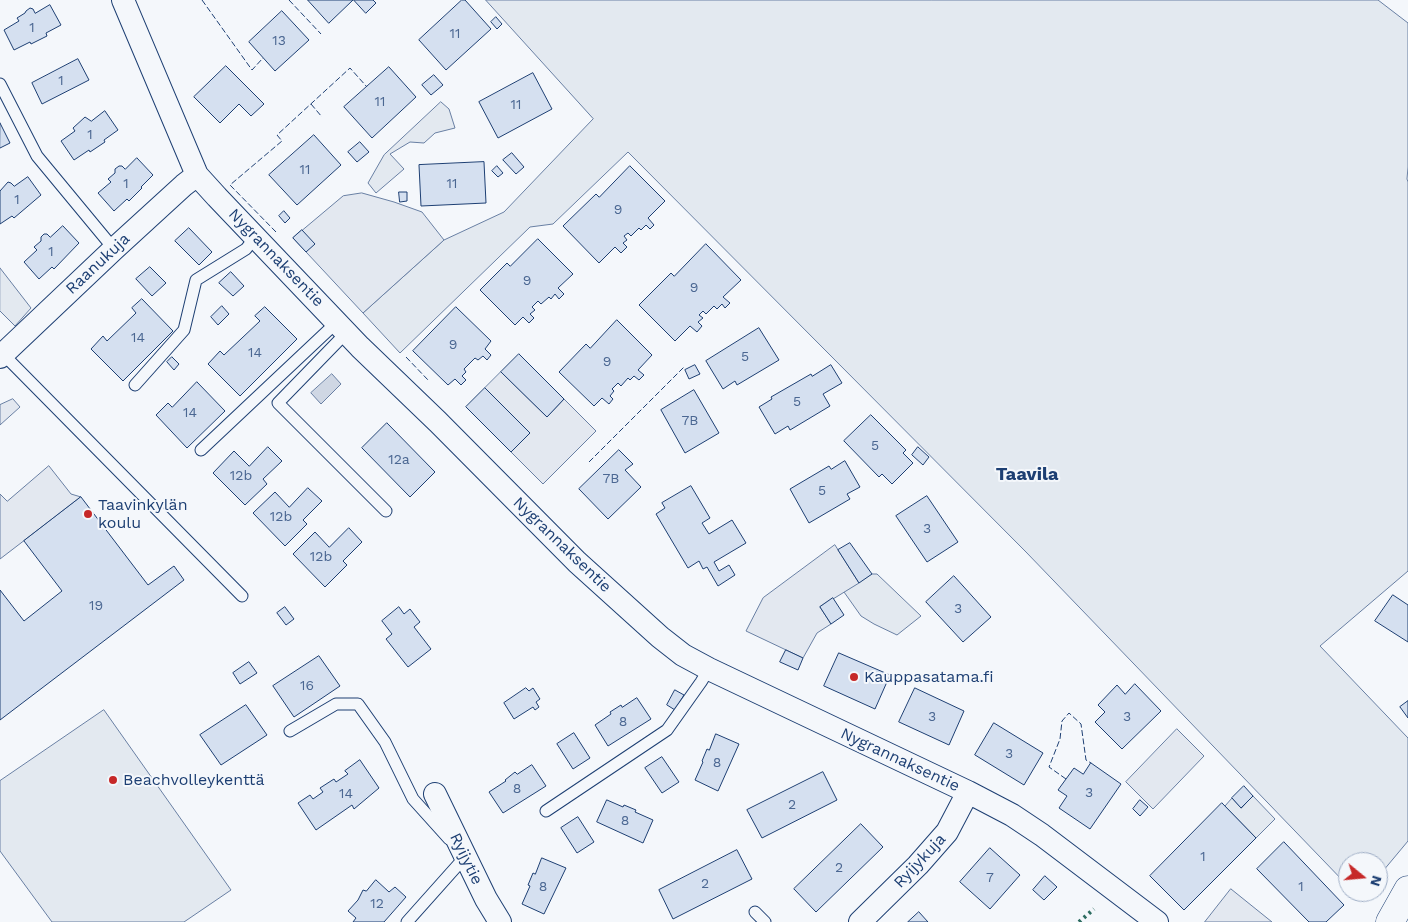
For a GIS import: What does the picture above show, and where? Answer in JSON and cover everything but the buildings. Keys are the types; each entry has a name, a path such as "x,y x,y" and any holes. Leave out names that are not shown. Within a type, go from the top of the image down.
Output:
{"street":[{"name":"Nygrannaksentie","path":"123,0 198,174 342,327 577,562 660,637 708,669 968,792 1012,815 1035,830 1157,922"},
{"name":"Raanukuja","path":"2,355 114,249 198,174"},
{"name":"Ryijykuja","path":"860,922 918,865 947,832 968,792"},
{"name":"Ryijytie","path":"435,794 486,899 500,922"},
{"path":"1390,922 1408,890"}],"lane":[{"path":"0,84 37,156 114,249"},
{"path":"135,384 184,330 196,280 246,249 256,236"},
{"path":"201,450 342,327"},
{"path":"342,327 278,403 386,511"},
{"path":"2,355 242,596"},
{"path":"546,811 667,730 702,682 708,669"},
{"path":"290,731 336,704 358,704 385,742 414,799 465,857 407,922"},
{"path":"755,912 765,922"}],"shaded area":[{"path":"486,0 1378,0 1408,23 1408,571 1320,646 1408,738 1408,841 1388,865 1388,852 1338,852 1338,876 1026,552 628,152 553,224 530,227 400,353 363,313 444,240 504,212 593,119"},
{"path":"441,102 449,109 455,128 435,133 424,143 410,142 390,154 404,169 376,193 368,183 384,155"},
{"path":"362,193 422,212 444,240 363,313 293,238 343,196"},
{"path":"0,268 31,308 15,326 0,311"},
{"path":"501,372 547,417 564,399 596,431 543,484 511,452 530,433 485,388"},
{"path":"332,374 341,384 321,404 311,393"},
{"path":"13,399 20,407 0,425 0,405"},
{"path":"49,466 71,494 81,497 0,559 0,494 7,501"},
{"path":"835,545 859,583 820,607 831,624 817,633 803,658 746,631 763,598"},
{"path":"872,574 877,574 921,616 897,635 861,616 844,592"},
{"path":"104,710 231,890 184,922 52,922 0,851 0,781"},
{"path":"1177,729 1204,756 1153,809 1126,782"},
{"path":"1253,796 1275,819 1256,838 1225,806 1232,798 1241,808"},
{"path":"1231,889 1272,922 1205,922"}],"hedge":[{"path":"1079,922 1094,909"}],"fence":[{"path":"202,0 252,70 263,58"},
{"path":"289,0 321,34"},
{"path":"276,232 230,185 282,141 277,135 350,68 367,87"},
{"path":"311,104 322,117"},
{"path":"406,357 429,381"},
{"path":"589,462 685,366"},
{"path":"1066,779 1049,767 1060,739 1062,721 1069,713 1081,724 1086,760 1091,763"}],"place":[{"name":"Taavinkylän koulu","path":"88,514"},
{"name":"Kauppasatama.fi","path":"854,677"},
{"name":"Beachvolleykenttä","path":"113,780"}],"district":[{"name":"Taavila","path":"1027,475"}]}
